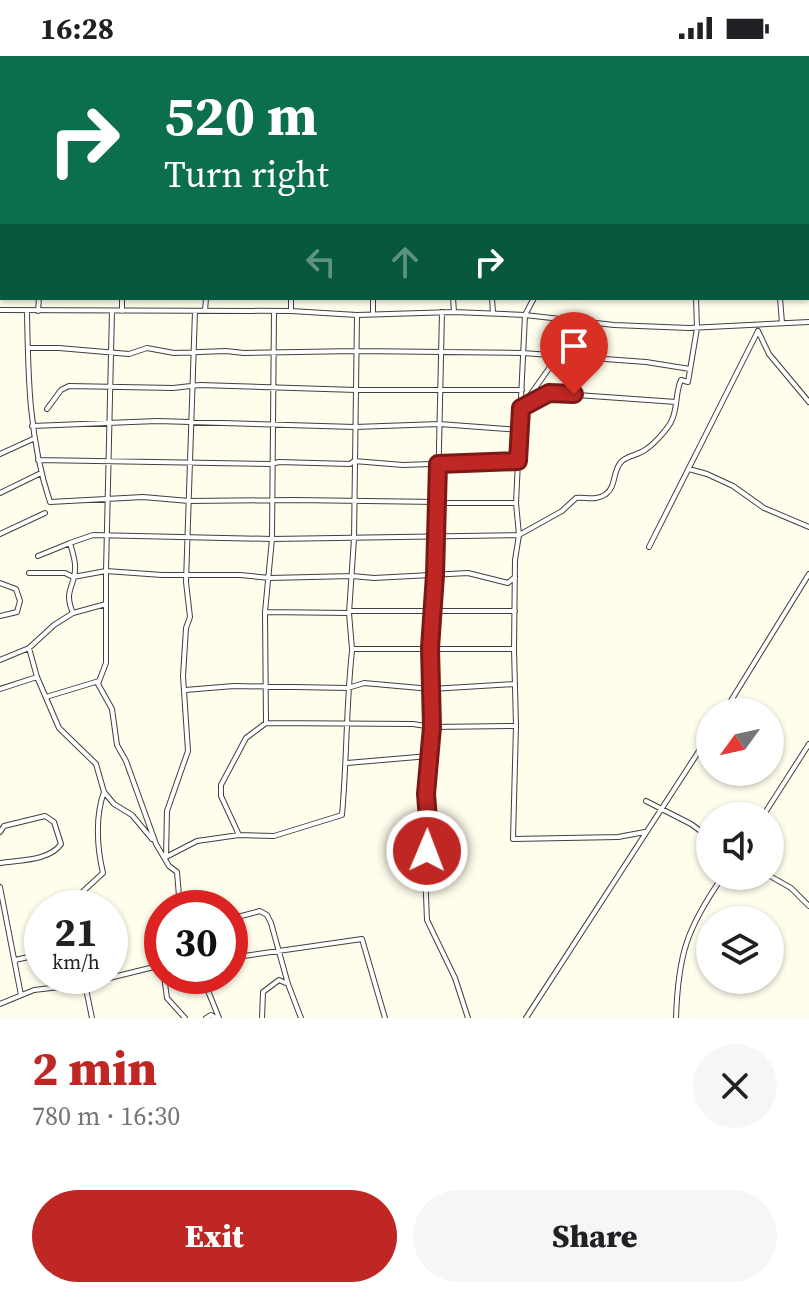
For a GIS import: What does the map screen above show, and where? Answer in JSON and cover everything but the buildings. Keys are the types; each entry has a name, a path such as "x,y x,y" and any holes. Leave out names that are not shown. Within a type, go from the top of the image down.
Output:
{"street":[{"path":"38,311 39,300"},
{"path":"122,300 122,311"},
{"path":"205,311 206,300"},
{"path":"291,300 291,311"},
{"path":"373,300 373,313"},
{"path":"453,300 454,312"},
{"path":"492,300 493,313"},
{"path":"533,300 525,315 516,503 519,535 515,577 513,839 618,837 646,832"},
{"path":"38,556 93,535 354,539 519,535 562,511 576,498 599,498 609,492 619,464 647,449 666,430 678,386 681,380 688,382 697,328 696,300"},
{"path":"780,300 782,323"},
{"path":"0,310 291,311 357,315 493,313 614,325 697,328 809,323"},
{"path":"27,311 33,439 50,502 107,498 516,503"},
{"path":"112,311 106,663 99,681 112,709 117,745 126,761 156,844"},
{"path":"166,857 167,811 188,751 185,690 186,628 190,617 187,574 195,311"},
{"path":"266,723 265,612 272,539 274,311"},
{"path":"442,312 437,538 430,648 432,727 426,794 429,832 425,871 427,920 455,978 468,1018"},
{"path":"166,857 197,841 239,835 292,833 342,815 352,649 350,612 357,315"},
{"path":"649,547 759,324"},
{"path":"758,331 769,354 809,402"},
{"path":"28,348 129,354 147,348 174,353 523,353 690,369"},
{"path":"521,408 550,367 554,354"},
{"path":"47,409 65,387 522,390"},
{"path":"521,408 549,393 676,402"},
{"path":"32,426 157,421 355,427 439,424 520,430"},
{"path":"0,454 33,439"},
{"path":"38,460 272,464 350,464 354,461 403,465 518,461"},
{"path":"689,469 733,486 764,508 809,527"},
{"path":"0,493 41,473"},
{"path":"0,534 45,513"},
{"path":"70,543 76,572 68,595 73,613"},
{"path":"29,573 65,573 73,577 106,571 270,578 374,578 468,573 508,583 515,577"},
{"path":"733,698 809,574"},
{"path":"0,583 16,589 20,601 17,612 0,616"},
{"path":"0,660 29,648 54,625 73,613 106,604"},
{"path":"265,612 515,611"},
{"path":"29,648 37,677 59,728 96,764 104,792 114,804 132,815 166,857 169,866 177,872 178,890"},
{"path":"352,649 514,649"},
{"path":"0,689 37,677"},
{"path":"46,697 99,681"},
{"path":"185,690 234,686 348,688 364,683 431,689 515,684"},
{"path":"239,835 221,796 221,785 246,738 266,723 516,726"},
{"path":"772,802 809,744"},
{"path":"526,1018 696,755"},
{"path":"347,763 429,756"},
{"path":"85,890 103,873 98,850 97,810 104,792"},
{"path":"646,801 696,828"},
{"path":"0,832 4,826 45,816 54,822 61,844 56,851 42,856 0,863"},
{"path":"784,884 809,906"},
{"path":"0,887 21,995"},
{"path":"676,1018 677,984 686,939 714,890"},
{"path":"248,914 264,912 271,923 301,1018"},
{"path":"248,956 362,939 385,1018"},
{"path":"15,960 24,958"},
{"path":"262,1018 263,992 279,980 288,984"},
{"path":"0,1004 24,994"},
{"path":"87,994 92,1018"},
{"path":"166,994 185,1018"},
{"path":"208,994 217,1018"},
{"path":"206,1018 211,1015 217,1018"}],"route":[{"path":"427,851 426,794 432,727 430,648 438,464 518,461 521,408 549,393 574,394"}]}
